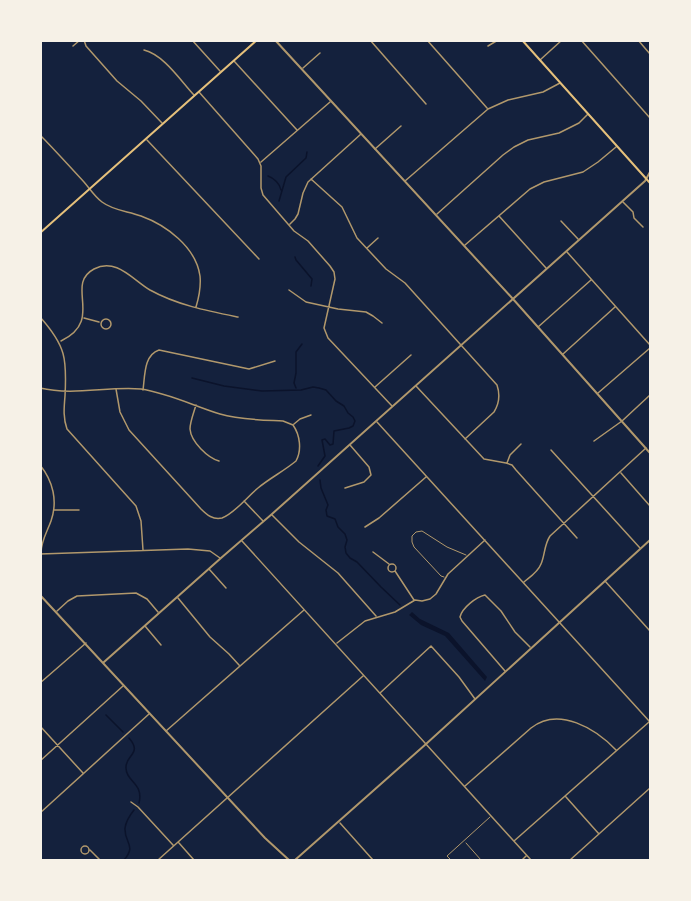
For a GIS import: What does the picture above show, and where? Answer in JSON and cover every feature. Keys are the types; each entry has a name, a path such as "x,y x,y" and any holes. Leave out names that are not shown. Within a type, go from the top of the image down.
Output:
{"main road":[{"path":"40,233 257,40"},
{"path":"522,40 649,180"}],"street":[{"path":"73,46 80,40"},
{"path":"84,40 86,46 117,81 163,124"},
{"path":"192,40 221,72"},
{"path":"275,40 651,453"},
{"path":"369,40 426,104"},
{"path":"427,40 488,109"},
{"path":"488,46 498,40"},
{"path":"540,60 562,40"},
{"path":"581,40 651,118"},
{"path":"639,41 651,54"},
{"path":"144,50 153,52 164,61 195,96"},
{"path":"302,69 320,53"},
{"path":"234,61 297,130"},
{"path":"405,182 488,109 507,100 543,92 560,82"},
{"path":"199,92 255,154 260,163 263,195 332,268 335,279 324,328 325,333 392,407"},
{"path":"260,163 330,101"},
{"path":"435,216 514,147 528,140 559,134 579,123 589,114"},
{"path":"375,149 401,126"},
{"path":"289,224 296,219 304,189 311,179 361,134"},
{"path":"40,135 100,201 159,225 186,247 195,260 199,272 200,288 196,307"},
{"path":"147,140 259,259"},
{"path":"464,246 530,189 544,182 583,172 617,146"},
{"path":"104,662 622,201 649,180 648,174 651,172"},
{"path":"311,179 342,207 355,235 367,249 386,269 405,283 495,381 498,390 497,407 465,439"},
{"path":"622,201 643,227"},
{"path":"499,216 547,268"},
{"path":"561,221 578,240"},
{"path":"367,249 378,238"},
{"path":"566,251 651,346 597,394"},
{"path":"59,342 73,334 81,324 83,318 82,281 92,270 105,265 119,268 161,296 182,304 238,317"},
{"path":"538,328 592,279"},
{"path":"289,290 306,302 366,312 381,323"},
{"path":"562,355 616,306"},
{"path":"40,317 59,342 66,364 64,416 67,429 134,504 140,517 143,550"},
{"path":"83,318 100,322"},
{"path":"143,390 148,359 151,354 159,350 249,369 276,361"},
{"path":"374,388 411,355"},
{"path":"416,386 484,459 512,465 577,538"},
{"path":"40,388 65,391 116,389 143,390 216,413 283,421 293,425 297,431 299,455 296,461 269,480 228,515 221,518 207,515 126,426 120,412 116,389"},
{"path":"594,441 622,421 651,395"},
{"path":"196,405 190,426 191,434 197,444 213,460 219,461"},
{"path":"293,425 300,419 311,416"},
{"path":"377,421 650,722 514,842"},
{"path":"506,463 510,455 521,444"},
{"path":"345,488 364,482 371,475 350,445"},
{"path":"524,582 541,565 548,540 646,448"},
{"path":"551,450 641,549"},
{"path":"40,465 47,473 52,486 54,510 42,542 41,554 196,549 210,551 221,558"},
{"path":"620,472 651,506"},
{"path":"364,528 380,518 427,476"},
{"path":"244,501 264,522"},
{"path":"54,510 79,510"},
{"path":"272,514 299,542 338,573 376,616"},
{"path":"373,552 389,565 396,566 395,571 415,600 422,602 432,597 446,577 486,539"},
{"path":"242,540 531,861"},
{"path":"296,861 650,542"},
{"path":"389,565 389,570 395,571"},
{"path":"209,568 226,588"},
{"path":"605,581 651,631"},
{"path":"57,611 77,596 136,593 147,598 159,613"},
{"path":"40,595 227,798 289,861"},
{"path":"506,671 460,617 462,611 471,603 481,595 487,596 531,649"},
{"path":"178,597 210,637 240,666"},
{"path":"336,644 361,623 396,611 415,600"},
{"path":"166,731 304,609"},
{"path":"145,626 161,645"},
{"path":"40,684 86,643"},
{"path":"379,693 431,646 475,699"},
{"path":"158,861 364,676"},
{"path":"40,761 124,685"},
{"path":"40,813 150,713"},
{"path":"464,786 536,724 549,719 562,719 583,727 600,736 616,750"},
{"path":"40,726 83,774"},
{"path":"570,861 651,788"},
{"path":"565,796 599,834"},
{"path":"131,802 174,846"},
{"path":"338,822 373,861"},
{"path":"178,842 194,861"},
{"path":"90,850 100,861"},
{"path":"522,861 527,856"}],"lane":[{"path":"446,577 441,576 414,547 412,536 416,532 422,531 447,547 468,555"},
{"path":"451,861 447,856 491,816"},
{"path":"464,841 482,861"}],"water":[{"path":"412,612 420,619 449,633 487,677 485,681 445,636 421,625 409,615"}],"waterway":[{"path":"279,201 286,177 306,158 307,152"},
{"path":"268,176 276,181 281,190"},
{"path":"295,257 312,279 311,286"},
{"path":"296,388 294,383 296,352 302,344"},
{"path":"192,378 224,386 262,391 301,390 313,387 326,390 344,406 355,421 349,428 334,431 333,444 330,445 325,439 322,440 325,456 318,466"},
{"path":"320,480 328,505 327,516 335,519 338,527 345,534 346,553 400,605"},
{"path":"106,715 123,732"},
{"path":"129,738 133,743 134,751 126,768 129,777 139,791 139,803"},
{"path":"124,860 130,851 125,833 126,825 134,810"}]}
